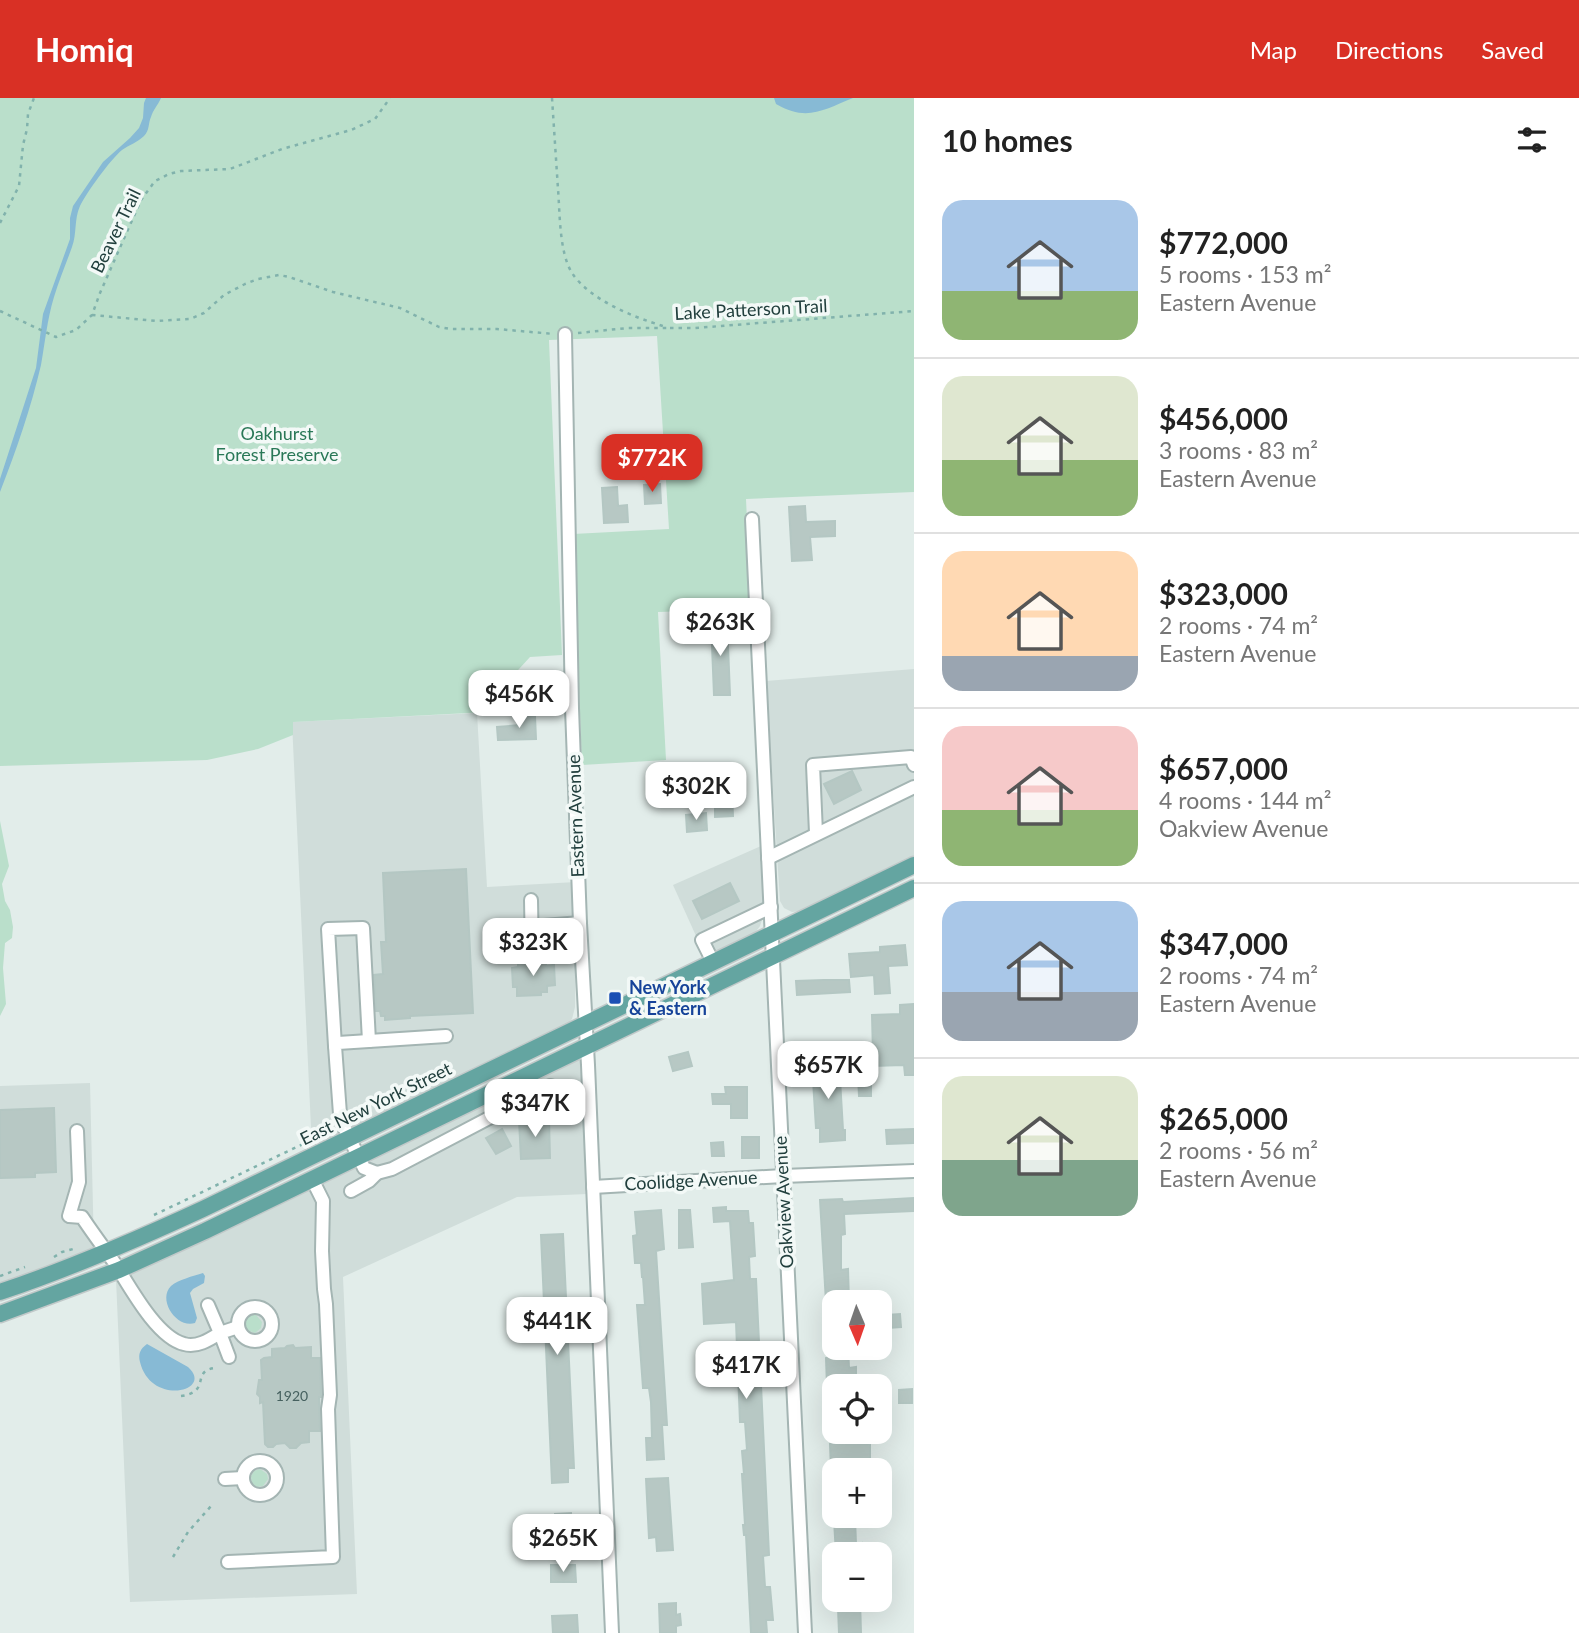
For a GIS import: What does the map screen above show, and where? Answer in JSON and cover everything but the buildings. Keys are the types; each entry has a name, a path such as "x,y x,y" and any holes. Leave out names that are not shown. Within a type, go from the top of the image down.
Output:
{"main road":[{"name":"East New York Street","path":"0,1292 107,1252 202,1209 914,865"},
{"path":"0,1314 119,1270 205,1231 914,888"}],"street":[{"name":"Eastern Avenue","path":"565,334 572,694 580,923 612,1633"},
{"name":"Oakview Avenue","path":"752,519 805,1633"},
{"path":"816,833 813,765 911,757 914,765"},
{"path":"768,858 914,787"},
{"path":"531,900 532,954"},
{"path":"713,961 702,940 771,907"},
{"path":"532,927 580,923"},
{"path":"369,1041 363,928 328,929 340,1114 364,1168 377,1173"},
{"path":"335,1046 338,1043 446,1036"},
{"path":"521,1078 528,1097"},
{"path":"351,1191 377,1173 392,1169 550,1086 589,1097"},
{"path":"464,1106 471,1127"},
{"path":"77,1131 73,1182 62,1216 82,1217 132,1293 162,1331 174,1340 187,1346 206,1342 238,1327"},
{"name":"Coolidge Avenue","path":"593,1187 914,1171"},
{"path":"228,1562 333,1558 330,1395 322,1251 323,1201 312,1179"},
{"path":"208,1305 229,1357"},
{"path":"225,1479 243,1478"}],"path":[{"path":"0,223 19,186 28,114 34,98"},
{"name":"Beaver Trail","path":"92,315 141,200 155,181 181,171 230,169 282,149 317,141 363,125 375,119 390,98"},
{"name":"Lake Patterson Trail","path":"552,98 565,256 570,270 588,290 603,300 668,328 914,311"},
{"path":"0,311 56,337 76,330 92,315 157,321 190,319 204,313 224,295 245,284 279,275 332,292 400,308 451,330 565,334 628,328 668,328"},
{"path":"147,1218 305,1143"},
{"path":"52,1258 85,1245"},
{"path":"0,1276 26,1267"},
{"path":"181,1396 198,1389 204,1371 216,1368"},
{"path":"173,1557 188,1532 212,1505"}],"shaded area":[{"path":"914,669 914,858 802,911 792,912 784,908 780,901 766,681"},
{"path":"477,713 487,887 576,882 575,1007 572,1019 565,1026 312,1149 292,722"},
{"path":"761,846 764,914 760,926 754,934 706,958 673,885"},
{"path":"580,1056 587,1194 517,1197 343,1277 357,1594 130,1602 116,1279"},
{"path":"90,1083 94,1250 0,1285 0,1086"}],"green space":[{"name":"Oakhurst Forest Preserve","path":"0,98 914,98 914,492 746,499 751,609 658,612 666,760 582,765 573,534 669,529 657,336 549,340 562,655 530,657 508,681 487,697 488,712 293,722 293,735 258,749 207,760 0,766"},
{"path":"0,821 9,866 2,884 13,927 12,938 5,943 3,968 6,1004 0,1016"},
{"path":"256,1315 262,1322 261,1328 255,1333 247,1330 244,1325 245,1319"},
{"path":"260,1469 267,1474 268,1479 263,1486 257,1487 252,1484 251,1476 254,1471"}],"water":[{"path":"146,98 161,98 152,114 146,134 111,161 78,211 74,242 52,306 33,397 0,492 0,479 36,368 43,314 70,239 73,206 103,162 139,128"},
{"path":"774,98 853,98 824,110 806,113 776,104"},
{"path":"203,1273 204,1283 190,1293 197,1318 195,1323 182,1322 171,1312 166,1299 167,1292 178,1282"},
{"path":"147,1344 188,1367 194,1376 193,1383 188,1388 178,1390 167,1390 156,1385 146,1376 140,1362 140,1352"}],"place":[{"name":"New York & Eastern","path":"615,998"}]}
